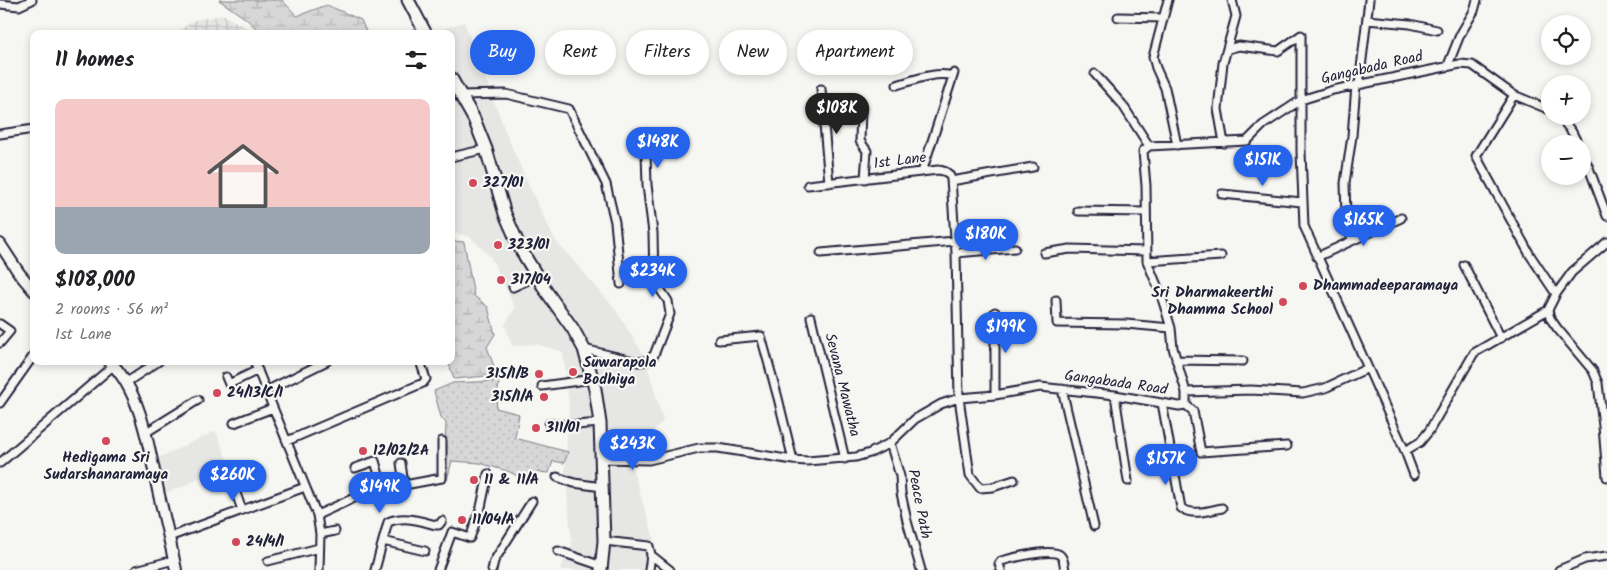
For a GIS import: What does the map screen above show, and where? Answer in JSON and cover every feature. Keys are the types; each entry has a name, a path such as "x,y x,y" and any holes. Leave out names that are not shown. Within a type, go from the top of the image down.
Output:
{"main road":[{"path":"408,0 424,30"},
{"path":"455,85 474,119 486,149 505,214 520,250 573,329 584,349 600,423 604,541 602,568"}],"street":[{"path":"2,3 19,6 32,0"},
{"path":"1168,0 1153,57 1165,88 1177,145"},
{"path":"1224,143 1218,109 1224,63 1236,16 1232,0"},
{"path":"1352,241 1346,214 1345,183 1369,0"},
{"path":"1448,65 1460,35 1474,11 1477,0"},
{"path":"1118,17 1163,18"},
{"path":"1367,20 1410,24 1437,30"},
{"path":"1228,48 1239,46 1278,51 1301,35 1302,202 1304,226 1406,450 1414,475"},
{"name":"Gangabada Road","path":"602,459 649,460 699,448 718,448 793,460 845,459 870,453 890,443 915,418 959,398 995,395 1040,386 1179,406 1186,405 1186,392 1176,360 1171,328 1147,261 1146,186 1143,151 1149,146 1247,141 1263,125 1301,100 1357,85 1448,65 1472,65 1514,95 1541,106"},
{"path":"896,85 938,75 954,74 922,172"},
{"path":"1095,74 1122,104 1149,146"},
{"path":"821,89 829,183"},
{"path":"461,95 506,94 569,109 606,184 615,222 621,284"},
{"path":"1514,95 1476,156 1530,255 1556,294"},
{"path":"861,108 860,141 867,152 864,179"},
{"path":"0,134 30,130"},
{"path":"455,156 486,149"},
{"path":"584,349 638,362 647,361 654,355 670,314 668,301 654,280 646,153"},
{"path":"1014,480 993,487 980,488 970,475 959,398 956,253 952,182 1033,167"},
{"name":"1st Lane","path":"808,185 944,170 949,174 952,182"},
{"path":"1591,171 1607,216"},
{"path":"1222,194 1302,202"},
{"path":"1078,211 1146,212"},
{"path":"1317,257 1401,218"},
{"path":"821,253 955,241"},
{"path":"1406,450 1420,442 1429,430 1474,353 1548,310 1556,294 1572,272 1607,242"},
{"path":"0,244 30,284"},
{"path":"956,253 1015,248"},
{"path":"1044,253 1070,249 1146,251"},
{"path":"1147,261 1221,256"},
{"path":"1464,265 1500,338"},
{"path":"513,287 537,276"},
{"path":"1056,300 1057,323 1109,323 1171,328"},
{"path":"1548,310 1556,328 1593,371 1598,383 1604,426 1607,477"},
{"path":"995,312 995,395"},
{"name":"Sevana Mawatha","path":"811,317 845,459"},
{"path":"0,324 10,331 0,343"},
{"path":"719,340 761,336 793,460"},
{"path":"1176,360 1243,360"},
{"path":"0,403 30,361"},
{"path":"0,463 110,365"},
{"path":"114,365 127,382 145,433 175,565 136,570"},
{"path":"127,382 153,365"},
{"path":"256,365 317,515 320,534 318,570"},
{"path":"266,391 320,365"},
{"path":"287,441 423,383 426,379 421,365"},
{"path":"1186,392 1251,390 1303,393 1325,388 1368,368"},
{"path":"226,377 229,384 258,370"},
{"path":"542,386 592,379"},
{"path":"1062,390 1094,526"},
{"path":"1115,396 1128,481"},
{"path":"145,433 198,400"},
{"path":"1162,403 1181,508 1187,512 1196,513 1222,508"},
{"path":"1186,405 1194,414 1201,452 1288,446"},
{"path":"234,423 273,408"},
{"path":"549,424 576,426 600,423"},
{"path":"317,515 354,498 404,485 442,478 442,440"},
{"name":"Peace Path","path":"890,443 900,476 900,493 906,521 921,570"},
{"path":"355,468 375,461 383,490"},
{"path":"401,463 404,485"},
{"path":"438,570 452,532 470,538 481,507 488,474"},
{"path":"557,477 574,483 602,487"},
{"path":"233,485 242,510"},
{"path":"169,538 305,487"},
{"path":"492,570 494,561 532,501"},
{"path":"375,570 388,522 394,519 416,520 439,525 442,521"},
{"path":"320,534 334,531"},
{"path":"383,541 425,551"},
{"path":"604,541 649,546 651,555 650,570"},
{"path":"268,561 319,548"},
{"path":"558,552 602,568"},
{"path":"1001,570 999,564 1001,561 1026,555 1054,553 1060,554 1063,558 1064,570"},
{"path":"651,555 670,570"},
{"path":"1559,570 1585,559 1607,556"}],"shaded area":[{"path":"224,15 249,30 180,30 195,20"},
{"path":"464,22 470,38 470,75 484,75 508,138 555,240 613,306 645,357 663,421 629,457 654,539 649,546 645,570 560,570 572,545 565,473 569,404 563,352 536,344 512,346 505,325 515,308 491,257 470,237 455,233 455,30 439,30"},
{"path":"216,431 227,460 182,487 164,493 156,459"}],"green space":[{"path":"219,0 282,0 297,16 327,5 361,20 365,30 258,30"},
{"path":"455,241 464,242 474,296 488,307 495,334 487,347 497,375 454,379 449,365 455,365"},
{"path":"499,381 496,408 519,414 515,438 568,452 564,463 553,461 549,473 537,472 531,484 510,472 480,463 452,461 447,480 444,480 446,423 441,417 434,391 453,383"}],"place":[{"name":"327/01","path":"473,183"},
{"name":"323/01","path":"498,245"},
{"name":"317/04","path":"501,280"},
{"name":"Dhammadeeparamaya","path":"1303,286"},
{"name":"Sri Dharmakeerthi Dhamma School","path":"1283,302"},
{"name":"Suwarapola Bodhiya","path":"573,372"},
{"name":"315/1/B","path":"539,374"},
{"name":"24/13/C/1","path":"217,393"},
{"name":"315/1/A","path":"544,397"},
{"name":"311/01","path":"536,428"},
{"name":"Hedigama Sri Sudarshanaramaya","path":"106,441"},
{"name":"12/02/2A","path":"363,451"},
{"name":"11 & 11/A","path":"474,480"},
{"name":"11/04/A","path":"462,520"},
{"name":"24/4/1","path":"236,542"}]}
